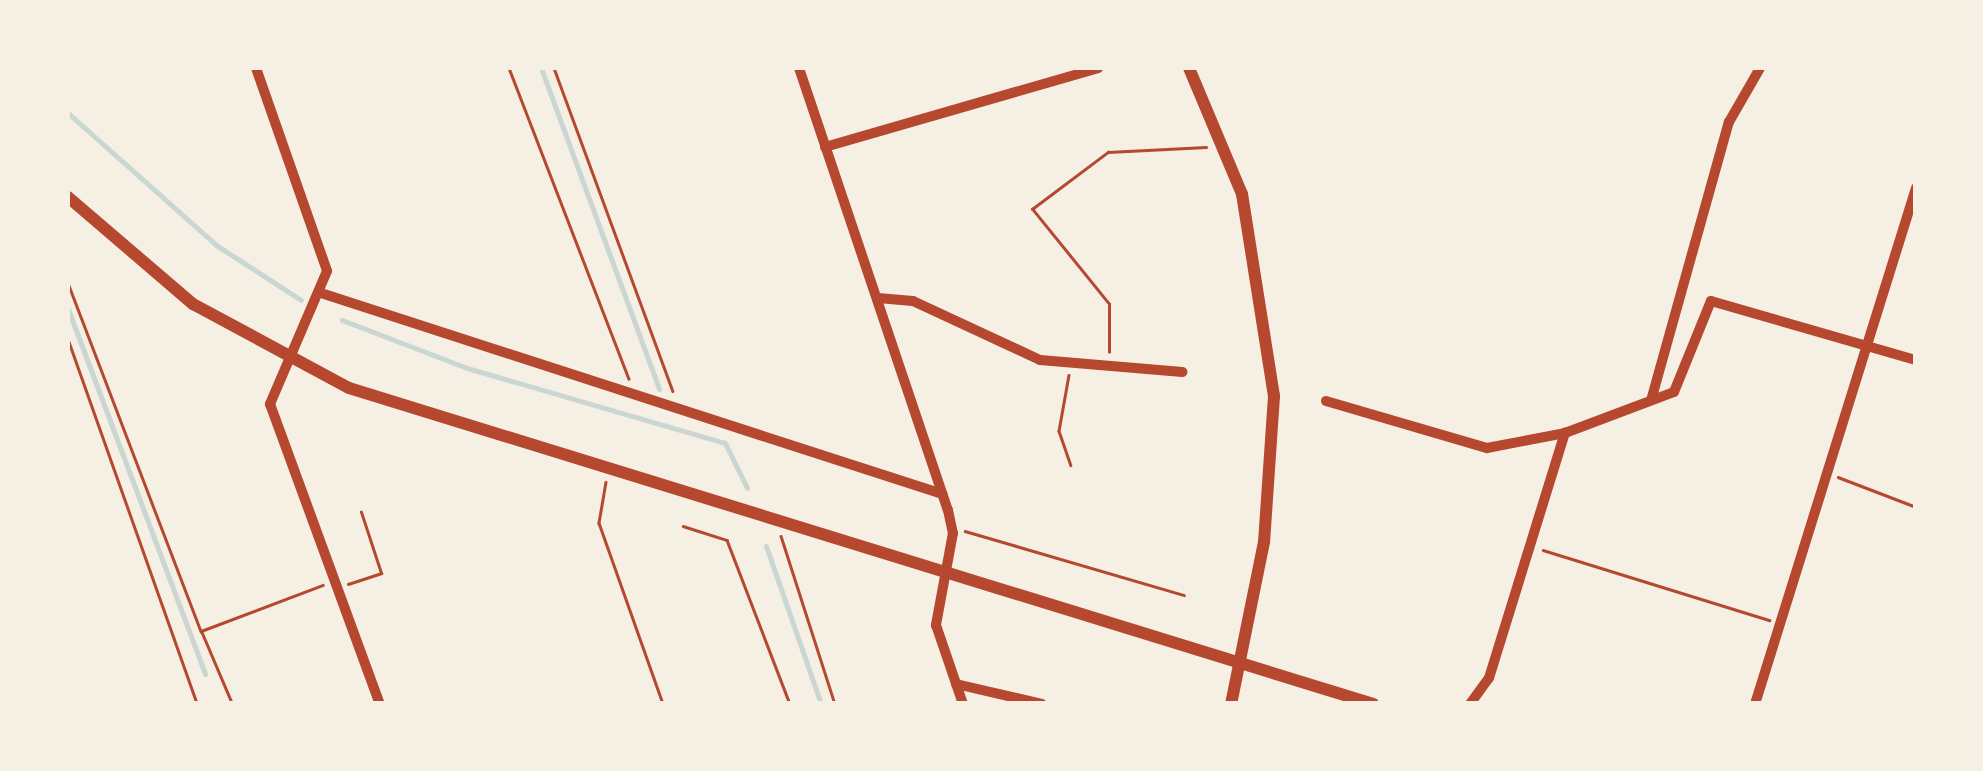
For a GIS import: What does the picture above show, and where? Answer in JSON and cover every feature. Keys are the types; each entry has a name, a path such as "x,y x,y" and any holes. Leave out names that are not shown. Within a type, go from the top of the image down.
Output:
{"street":[{"path":"256,68 327,271 324,294 287,359 270,404 380,704"},
{"path":"798,68 878,298 953,533 936,626 963,704"},
{"path":"825,148 1098,68"},
{"path":"1189,68 1225,143 1259,261 1274,396 1264,542 1231,704"},
{"path":"1652,398 1729,122 1760,68"},
{"path":"1756,704 1916,188"},
{"path":"68,196 192,304 287,359 404,408 1373,704"},
{"path":"324,294 634,398 942,494"},
{"path":"878,298 913,301 1026,356 1182,372"},
{"path":"1326,401 1487,448 1565,433 1677,389 1711,301 1916,360"},
{"path":"1470,704 1489,678 1534,547 1565,433"},
{"path":"956,684 1042,704"}],"path":[{"path":"510,68 634,398"},
{"path":"554,68 678,412"},
{"path":"1107,363 1110,304 1032,209 1108,152 1225,143"},
{"path":"68,283 232,704"},
{"path":"68,340 196,704"},
{"path":"1068,360 1058,431 1071,464"},
{"path":"609,471 598,523 662,704"},
{"path":"1828,473 1916,507"},
{"path":"201,631 381,573 361,512"},
{"path":"784,525 782,554 835,704"},
{"path":"683,526 727,540 790,704"},
{"path":"953,533 1184,595"},
{"path":"1534,547 1780,624"}],"waterway":[{"path":"541,68 659,389"},
{"path":"68,113 216,245 301,300"},
{"path":"68,309 205,674"},
{"path":"342,320 467,368 725,443 747,488"},
{"path":"766,546 821,704"}]}
